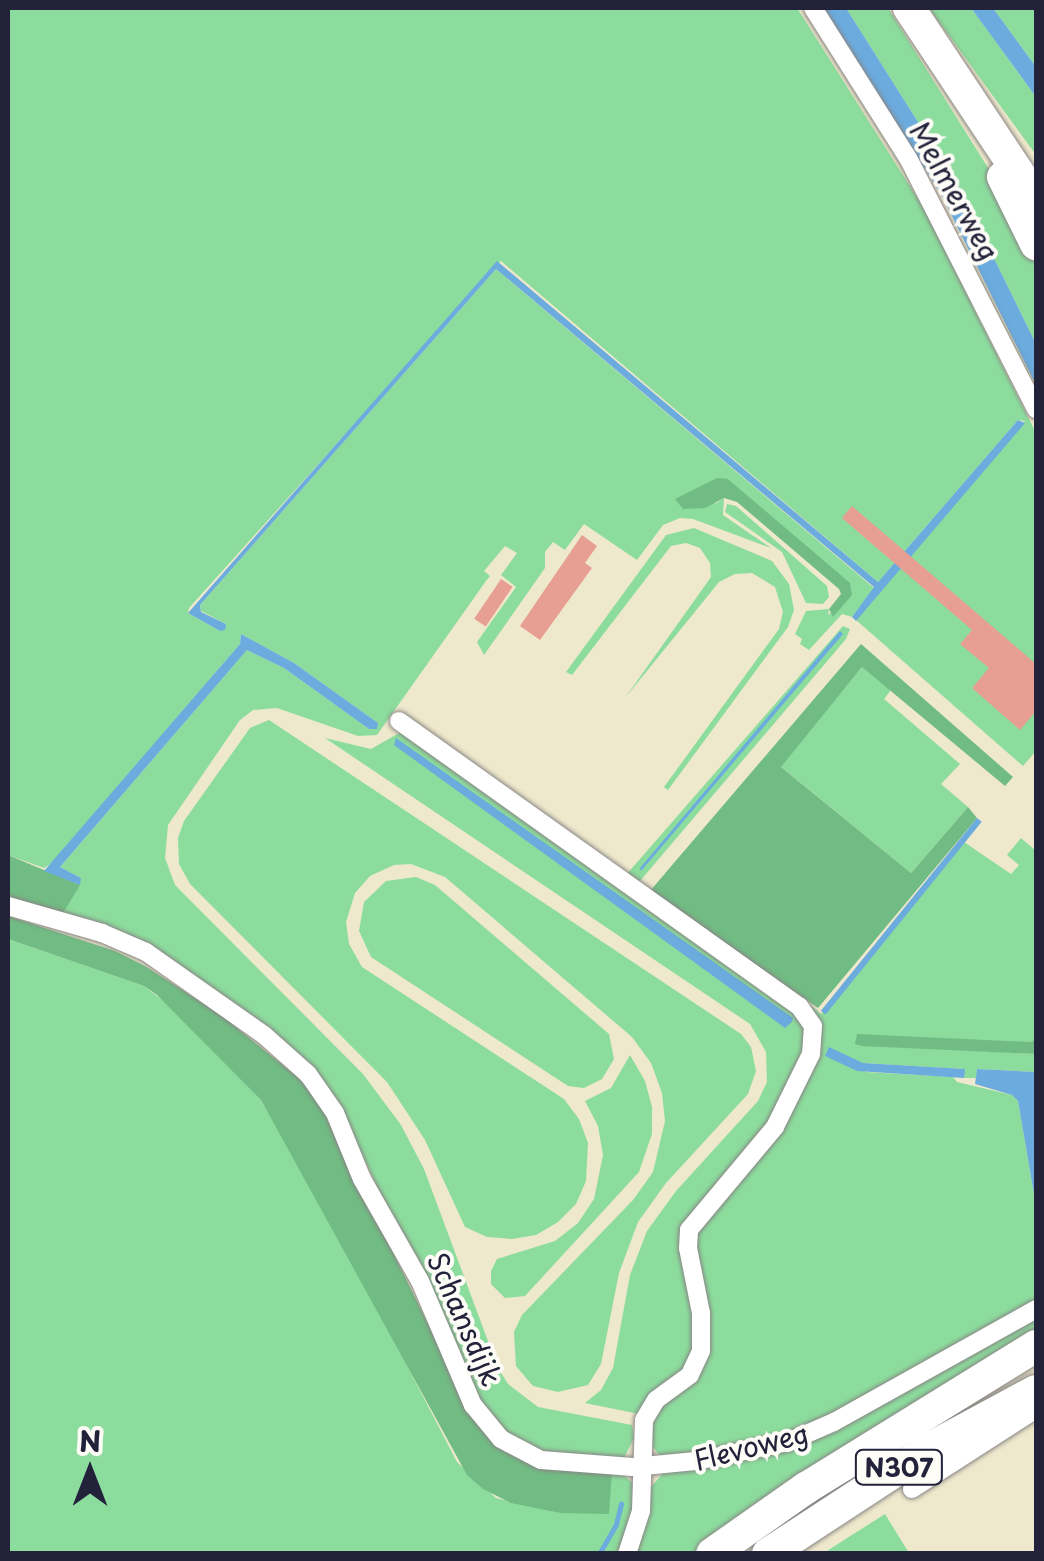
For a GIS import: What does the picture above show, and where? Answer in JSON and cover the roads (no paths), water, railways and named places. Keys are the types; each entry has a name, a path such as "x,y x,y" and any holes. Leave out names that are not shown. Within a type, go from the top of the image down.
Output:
{"highway":[{"path":"909,8 1036,199"},
{"path":"970,99 1036,177"},
{"path":"970,99 1036,244"},
{"name":"Flevoweg","path":"712,1554 806,1488 1036,1346"},
{"name":"N307","path":"768,1554 930,1448 1036,1391"}],"street":[{"name":"Melmerweg","path":"813,8 908,158 1036,409"},
{"path":"399,721 800,1006 813,1026 812,1054 775,1128 690,1230 687,1242 699,1293 701,1351 690,1375 650,1408 643,1426 638,1526 627,1554"},
{"name":"Schansdijk","path":"8,906 102,933 146,952 264,1035 308,1074 335,1113 362,1179 420,1281 457,1376 487,1426 501,1439 541,1460 644,1466"},
{"name":"Flevoweg","path":"644,1466 714,1458 810,1434 1036,1309"},
{"path":"912,1489 1036,1410"}],"water":[{"path":"824,8 846,8 959,187 1036,344 1036,385 942,196"},
{"path":"971,8 993,8 1036,67 1036,97"},
{"path":"497,261 878,582 1018,420 1025,423 856,621 852,617 874,587 496,269 200,605 201,612 226,624 225,630 188,613"},
{"path":"840,631 843,634 641,871 640,868"},
{"path":"241,634 294,663 378,723 377,729 369,729 284,668 247,650 60,867 81,878 80,885 44,871 240,644"},
{"path":"396,738 793,1018 792,1022 785,1028 394,745"},
{"path":"977,818 982,822 826,1015 821,1011"},
{"path":"829,1047 863,1063 965,1069 964,1078 857,1071 825,1056"},
{"path":"977,1069 1036,1072 1036,1206 1018,1101 1012,1095 975,1084"}],"waterway":[{"path":"599,1554 616,1524 621,1504"}]}
